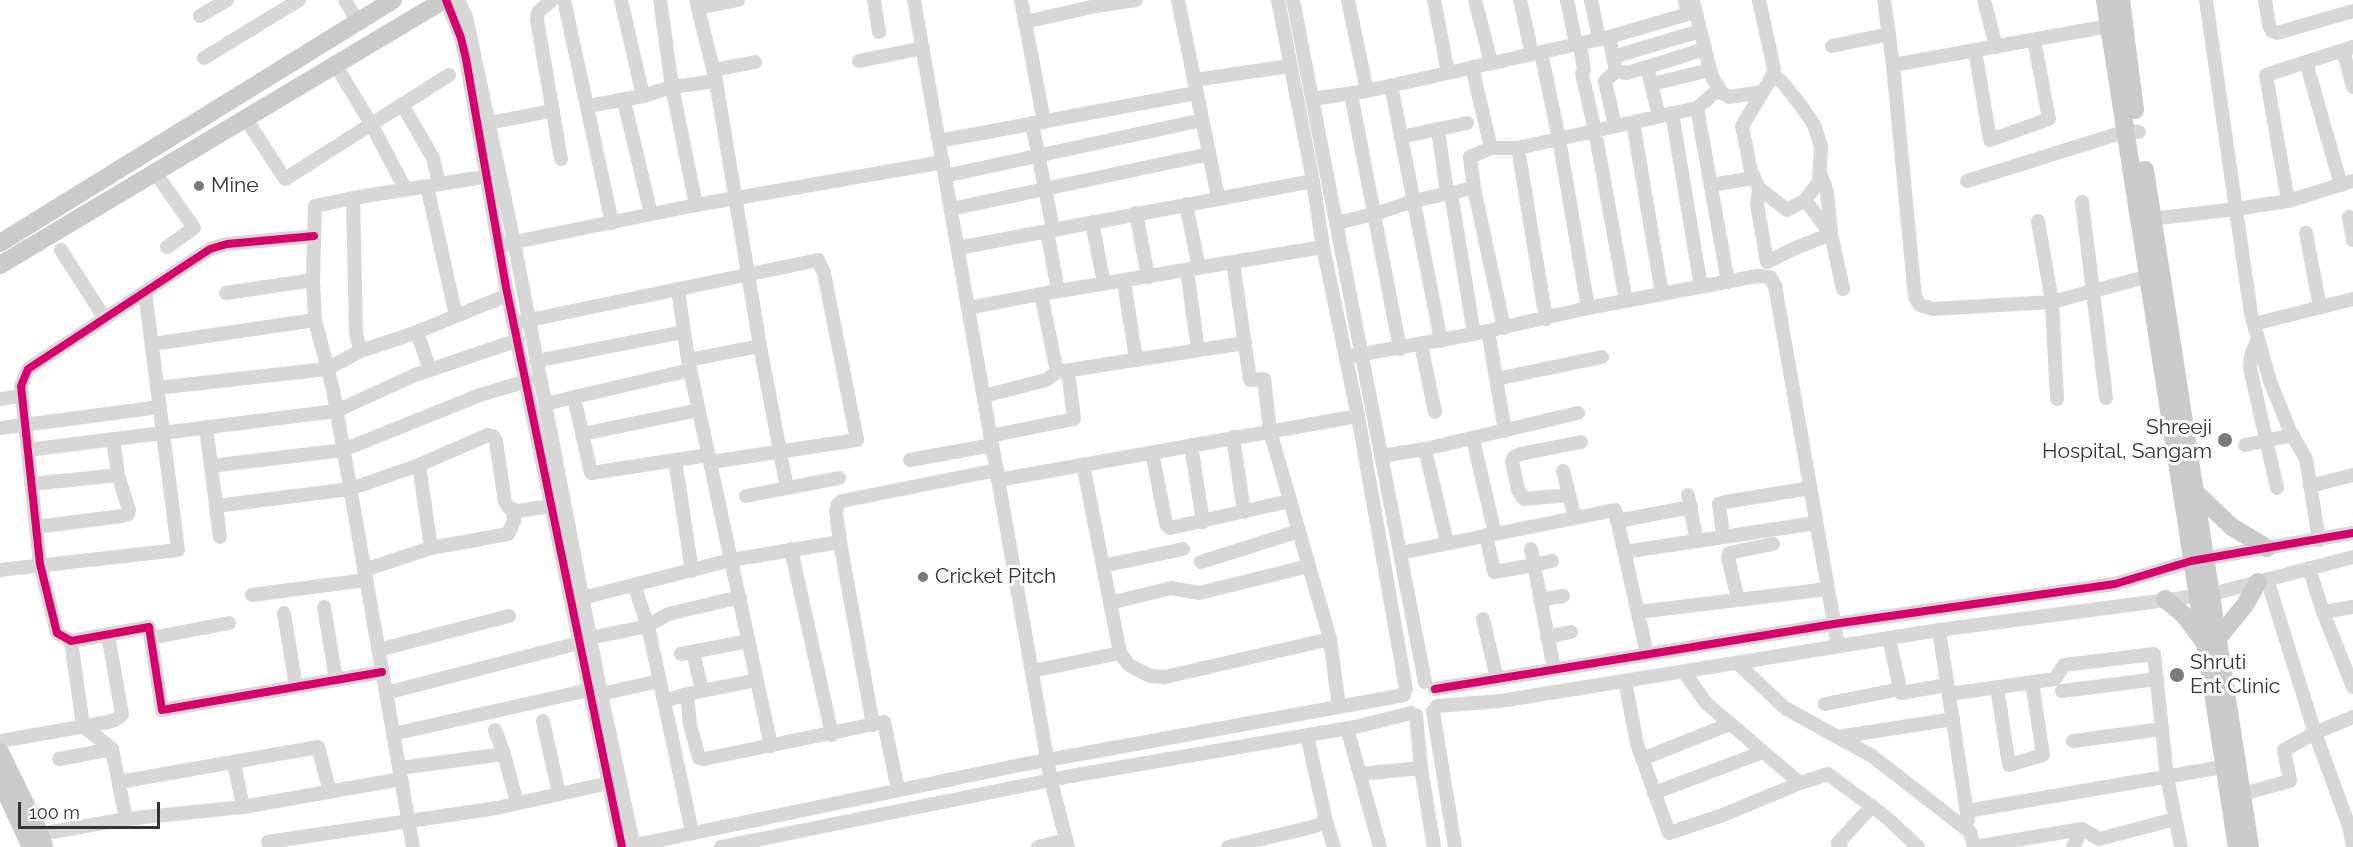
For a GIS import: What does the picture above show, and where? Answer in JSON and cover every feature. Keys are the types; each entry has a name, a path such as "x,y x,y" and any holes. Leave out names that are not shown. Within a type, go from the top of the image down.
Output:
{"main road":[{"path":"0,243 393,0"},
{"path":"0,265 445,0"},
{"path":"2105,0 2133,132"},
{"path":"2121,0 2133,132 2231,765 2237,847"},
{"path":"2154,275 2195,492 2199,560"},
{"path":"2195,492 2232,527 2267,548"},
{"path":"2212,640 2245,605 2262,580"},
{"path":"2165,599 2212,640"},
{"path":"2231,765 2242,794 2250,847"},
{"path":"1,766 34,844"}],"street":[{"path":"200,16 227,0"},
{"path":"204,58 299,0"},
{"path":"345,0 358,22"},
{"path":"445,0 461,38 466,59 508,295 536,361 582,597 585,640"},
{"path":"458,0 466,17 514,242 521,322 518,340 550,506 585,640 629,847"},
{"path":"552,0 538,12 537,20 561,159"},
{"path":"564,0 612,223"},
{"path":"621,0 643,96"},
{"path":"660,0 672,87 696,205"},
{"path":"738,0 697,4 715,76 760,346 787,488"},
{"path":"874,0 879,32"},
{"path":"914,0 1047,761 1067,843 1038,847"},
{"path":"1021,0 1038,122 1038,155 1045,190 1058,291"},
{"path":"1025,22 1096,6 1136,0"},
{"path":"1178,0 1218,198"},
{"path":"1278,0 1313,181 1323,247 1358,416 1405,692 1404,705 1414,714 1434,847"},
{"path":"1293,0 1400,553 1430,685 1438,694 1435,708 1455,847"},
{"path":"1348,0 1366,91"},
{"path":"1434,0 1448,73"},
{"path":"1474,0 1491,63"},
{"path":"1520,0 1537,53 1559,139 1588,308"},
{"path":"1567,0 1584,70 1582,74 1595,131 1626,301"},
{"path":"1591,0 1614,64 1627,72 1705,49"},
{"path":"1312,99 1366,91 1604,38 1688,14 1685,0"},
{"path":"1692,0 1712,78 1719,88 1729,97 1762,92"},
{"path":"1759,0 1774,69 1773,75 1742,126 1757,183 1757,204 1767,262"},
{"path":"1884,0 1893,65 1915,297 1920,305 1933,309 2052,302 2154,275"},
{"path":"1984,0 1996,46"},
{"path":"2206,0 2256,331 2270,381 2306,459 2319,540"},
{"path":"2265,0 2269,26 2277,33 2353,11"},
{"path":"1893,65 2109,26"},
{"path":"1614,126 1605,81 1614,64 1700,31"},
{"path":"1832,46 1888,34"},
{"path":"1975,50 1990,140 2049,119 2034,40"},
{"path":"859,61 923,48"},
{"path":"2288,201 2266,75 2348,49 2353,87"},
{"path":"588,106 643,96 755,62"},
{"path":"2146,220 2288,201 2347,183 2306,62"},
{"path":"335,64 371,124 406,190"},
{"path":"939,141 1038,122 1290,66"},
{"path":"1472,67 1491,148"},
{"path":"1647,67 1666,114 1701,287"},
{"path":"1652,84 1710,70"},
{"path":"246,119 285,179 449,75"},
{"path":"1711,185 1757,183 1786,210 1805,200 1819,182 1821,146 1814,125 1782,82 1773,75"},
{"path":"1391,85 1441,341"},
{"path":"1504,328 1474,188 1470,157 1491,148 1518,148 1697,108 1719,88"},
{"path":"1351,94 1400,349"},
{"path":"624,100 651,214"},
{"path":"402,104 433,158 433,185 456,316"},
{"path":"1697,108 1728,282"},
{"path":"489,123 551,111"},
{"path":"499,245 696,205 1038,155 1202,120"},
{"path":"1633,122 1662,294"},
{"path":"1401,137 1467,123"},
{"path":"1438,129 1449,193 1481,332 1496,379 1505,431"},
{"path":"1967,181 2133,132"},
{"path":"1518,148 1546,319"},
{"path":"951,208 1045,190 1209,153"},
{"path":"156,172 194,228 167,247"},
{"path":"1820,172 1827,192 1831,234 1843,289"},
{"path":"413,847 336,411 315,320 313,280 315,206 477,178"},
{"path":"958,248 1313,181"},
{"path":"1336,223 1375,214 1413,201 1474,188"},
{"path":"353,198 356,333 360,351"},
{"path":"1805,200 1831,234"},
{"path":"2082,202 2106,398"},
{"path":"1186,204 1198,350"},
{"path":"1137,213 1148,277"},
{"path":"2349,217 2353,240"},
{"path":"2038,221 2052,302 2057,399"},
{"path":"1092,222 1104,284"},
{"path":"2306,233 2320,307"},
{"path":"1756,276 1767,262 1831,234"},
{"path":"314,236 227,244 210,249 28,369 21,386 40,564 57,633 71,641 149,627 162,710 382,672"},
{"path":"968,308 1323,247"},
{"path":"61,250 105,319"},
{"path":"521,322 818,260 824,273 857,440 709,459 675,460 591,473 574,397"},
{"path":"1233,262 1250,380 1264,379 1270,431 1330,639 1339,707"},
{"path":"1346,357 1421,345 1588,308 1756,276 1770,277 1775,285 1838,646"},
{"path":"226,293 313,280"},
{"path":"1124,281 1136,360"},
{"path":"678,289 689,365 771,746"},
{"path":"0,570 178,550 146,292"},
{"path":"910,460 1074,419 1041,294"},
{"path":"158,388 327,369 360,351 417,332 508,295"},
{"path":"2256,331 2320,307 2353,299"},
{"path":"152,344 315,320"},
{"path":"2256,331 2250,369 2277,488"},
{"path":"417,332 430,370"},
{"path":"536,361 683,332"},
{"path":"28,450 336,411 430,370 518,340"},
{"path":"984,396 1046,380 1062,371 1245,343"},
{"path":"1421,345 1435,412"},
{"path":"544,404 760,346"},
{"path":"1496,379 1602,357"},
{"path":"211,466 343,450 480,395 527,381"},
{"path":"0,399 22,396"},
{"path":"0,428 160,406"},
{"path":"582,434 699,410"},
{"path":"1381,456 1425,449 1578,413"},
{"path":"873,725 840,542 836,512 838,504 842,501 997,475 1083,464 1358,416"},
{"path":"206,427 220,537"},
{"path":"216,506 350,489 419,465 488,435 494,436 505,502 513,510 514,521 508,534 431,548 365,575 252,595"},
{"path":"2245,445 2293,435"},
{"path":"1233,437 1244,512"},
{"path":"1473,438 1491,535 1495,578 1552,561"},
{"path":"36,527 128,514 129,510 118,475 113,439"},
{"path":"1569,495 1524,499 1518,490 1512,461 1520,454 1581,441"},
{"path":"1191,445 1203,522"},
{"path":"1425,449 1447,543"},
{"path":"1152,452 1166,524 1170,528 1290,501"},
{"path":"675,460 692,572"},
{"path":"1083,464 1120,653 1129,665 1150,676 1165,677 1330,639"},
{"path":"419,465 431,548"},
{"path":"1563,471 1575,518"},
{"path":"31,484 118,475"},
{"path":"2310,486 2353,475"},
{"path":"746,496 839,478"},
{"path":"1722,528 1719,504 1810,488"},
{"path":"1617,521 1689,501 1695,532"},
{"path":"513,510 550,506"},
{"path":"1400,553 1615,510 1647,654"},
{"path":"1624,552 1816,523"},
{"path":"1201,562 1299,531"},
{"path":"629,847 898,790 1339,707 1405,692 1414,682 1430,685 1497,679 1834,624 2115,584 2199,560 2353,533"},
{"path":"582,597 692,572 731,560 840,542"},
{"path":"1738,600 1729,553 1773,544"},
{"path":"791,549 832,735"},
{"path":"1103,566 1183,549"},
{"path":"1531,549 1554,669"},
{"path":"721,847 1051,781 1414,714 1428,714 1435,708 1500,701 1939,630 2205,595 2353,557"},
{"path":"1110,603 1171,588 1199,593 1309,566"},
{"path":"2309,568 2323,612 2353,687"},
{"path":"2262,580 2349,826 2353,847"},
{"path":"634,585 648,626 692,832"},
{"path":"1638,612 1828,589"},
{"path":"1540,600 1563,596"},
{"path":"386,693 585,640 648,626 668,614 740,597"},
{"path":"324,607 336,680"},
{"path":"2323,612 2353,607"},
{"path":"284,613 296,687"},
{"path":"378,650 509,616"},
{"path":"1483,619 1497,679"},
{"path":"151,638 228,623"},
{"path":"1939,630 1970,832 1975,847 2099,839 2175,819"},
{"path":"1547,637 1571,632"},
{"path":"0,741 115,720 122,715 108,634"},
{"path":"1889,638 1901,693 1997,687 2055,679 2064,665 2154,654 2167,777 2181,847"},
{"path":"71,641 83,726 112,749 126,819"},
{"path":"702,691 687,653 749,641"},
{"path":"1032,671 1120,653"},
{"path":"1737,663 1785,708 1872,756 1970,832"},
{"path":"1684,672 1706,703 1800,783"},
{"path":"2062,691 2157,679"},
{"path":"664,701 757,680"},
{"path":"393,734 659,681"},
{"path":"1625,681 1637,744 1669,840 1723,814 1828,774 1872,806 1918,847"},
{"path":"1997,687 2009,765 2043,755 2032,682"},
{"path":"1825,704 1900,689"},
{"path":"595,692 609,783 629,847"},
{"path":"687,694 690,725 699,758"},
{"path":"2242,794 2290,781 2284,750 2315,733 2353,717"},
{"path":"1838,737 1953,719"},
{"path":"543,721 559,794"},
{"path":"677,762 832,735 884,722 898,790"},
{"path":"1642,759 1731,724"},
{"path":"1347,728 1380,847"},
{"path":"2073,741 2162,729"},
{"path":"495,730 517,803"},
{"path":"1307,735 1334,847"},
{"path":"119,782 318,747 330,792"},
{"path":"59,759 112,749"},
{"path":"1654,793 1763,752"},
{"path":"34,844 126,819 243,807 330,792 400,774 504,754"},
{"path":"234,762 243,807"},
{"path":"1967,811 2231,765"},
{"path":"1360,774 1421,768"},
{"path":"268,842 408,822 517,803 609,783"},
{"path":"1841,847 1838,843 1872,806"},
{"path":"1228,847 1270,842 1326,821"}],"cycle path":[{"path":"446,0 461,38 466,59 506,287 622,847"},
{"path":"314,236 227,244 210,249 28,369 21,386 40,564 57,633 71,641 149,627 162,710 382,672"},
{"path":"1435,689 1834,624 2115,584 2191,561 2353,533"}],"place":[{"name":"Mine","path":"199,186"},
{"name":"Shreeji Hospital, Sangam","path":"2225,440"},
{"name":"Cricket Pitch","path":"923,577"},
{"name":"Shruti Ent Clinic","path":"2177,675"}]}
